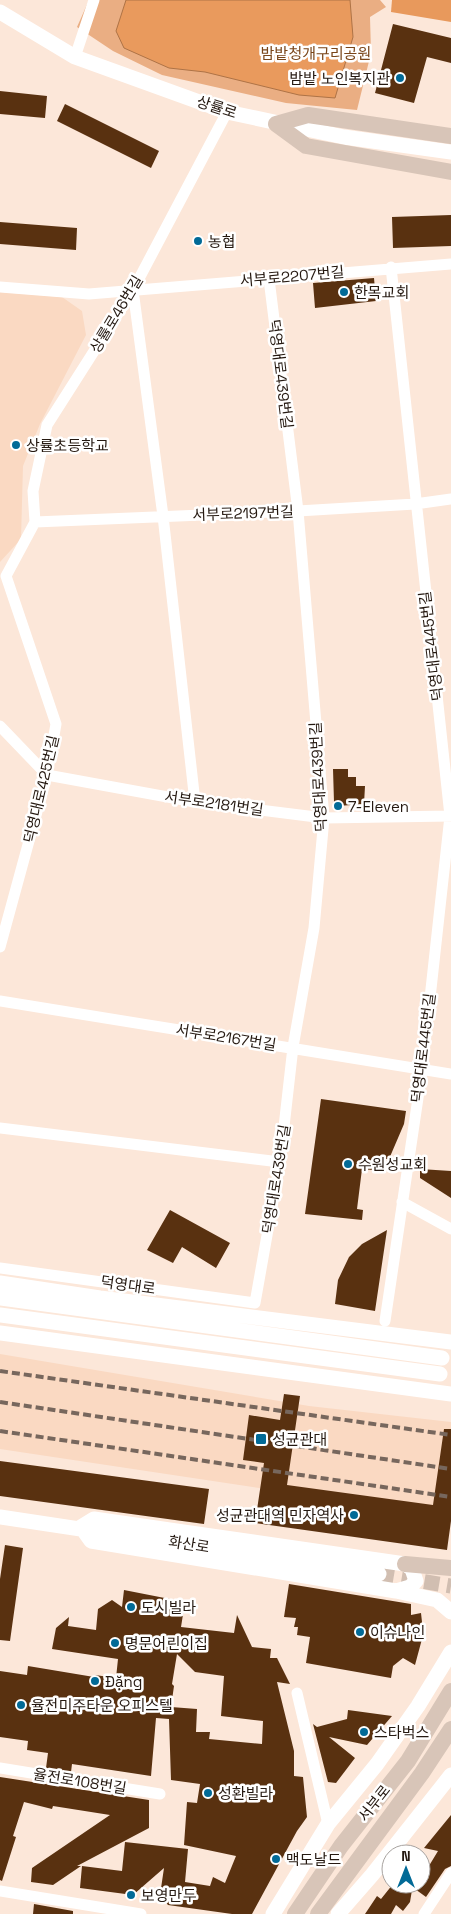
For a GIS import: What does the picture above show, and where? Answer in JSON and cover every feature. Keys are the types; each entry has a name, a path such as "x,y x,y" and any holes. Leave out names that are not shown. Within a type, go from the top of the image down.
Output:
{"main road":[{"path":"276,124 308,115 451,136"},
{"path":"276,124 306,146 451,172"},
{"path":"405,1564 451,1568"},
{"name":"서부로","path":"295,1914 341,1846 408,1761 451,1691"},
{"name":"서부로","path":"318,1914 422,1773 451,1729"}],"street":[{"path":"75,57 94,0"},
{"name":"상률로","path":"0,12 75,57 227,112 344,137 451,152"},
{"name":"상률로46번길","path":"35,522 33,491 47,425 132,290 227,112"},
{"name":"서부로2207번길","path":"0,287 89,294 451,264"},
{"name":"덕영대로445번길","path":"385,1321 422,1071 451,816 415,504 391,268"},
{"name":"덕영대로439번길","path":"256,1303 280,1162 293,1047 314,928 324,818 298,511 269,279"},
{"path":"132,290 163,516 196,802"},
{"name":"서부로2197번길","path":"35,522 298,511 451,500"},
{"name":"덕영대로425번길","path":"0,947 47,775 56,724 3,579 35,522"},
{"path":"0,726 47,775"},
{"name":"서부로2181번길","path":"47,775 196,802 324,818 451,816"},
{"name":"서부로2167번길","path":"0,1000 293,1047 422,1071 451,1074"},
{"path":"0,1128 280,1162"},
{"path":"402,1202 451,1229"},
{"name":"덕영대로","path":"0,1268 256,1303"},
{"path":"0,1283 447,1347"},
{"path":"0,1298 300,1338 447,1347"},
{"path":"0,1315 440,1374"},
{"path":"0,1333 444,1393 451,1386"},
{"name":"화산로","path":"0,1517 81,1527 379,1574"},
{"path":"396,1591 410,1587 416,1581 412,1569 405,1564 94,1519 81,1527 91,1541 396,1591 436,1600 451,1612"},
{"name":"서부로","path":"273,1914 328,1824 378,1764 418,1706 451,1652"},
{"path":"296,1693 328,1824"},
{"name":"율전로108번길","path":"0,1768 160,1794"},
{"path":"338,1913 372,1875 449,1781"},
{"path":"424,1914 451,1873"},
{"path":"291,1887 295,1902 304,1914"},
{"path":"0,1891 141,1914"}],"shaded area":[{"name":"밤밭청개구리공원","path":"126,0 350,0 353,37 335,98 299,95 205,72 169,68 124,48 116,31"},
{"path":"392,0 451,0 451,22 391,12"},
{"name":"상률초등학교","path":"0,292 62,297 82,311 86,335 40,424 23,466 21,539 0,562"},
{"path":"0,1354 309,1406 451,1422 451,1517 0,1449"}],"green space":[{"name":"밤밭청개구리공원","path":"89,0 380,0 386,7 370,17 371,53 357,110 286,103 162,75 113,51 77,27"}],"building":[{"name":"밤밭 노인복지관","path":"393,24 451,38 451,63 427,57 414,103 375,93"},
{"path":"0,91 47,96 45,118 0,114"},
{"path":"65,104 159,151 151,168 57,121"},
{"path":"451,215 451,246 393,248 392,217"},
{"path":"0,222 77,228 76,250 0,244"},
{"name":"한목교회","path":"374,278 376,301 315,308 313,283"},
{"path":"333,769 348,769 348,777 356,777 356,786 365,786 364,804 338,806 334,802"},
{"name":"수원성교회","path":"321,1099 406,1111 404,1124 389,1159 384,1159 383,1171 362,1169 357,1209 363,1210 362,1220 305,1214"},
{"path":"420,1169 451,1171 451,1198 420,1178"},
{"path":"170,1210 230,1243 216,1268 182,1247 173,1263 147,1250"},
{"path":"387,1230 375,1311 335,1304 338,1280 349,1257 362,1244"},
{"name":"성균관대역 민자역사","path":"284,1394 300,1396 287,1485 433,1505 444,1429 451,1429 451,1521 447,1550 255,1523 264,1463 243,1460 249,1415 280,1420"},
{"path":"0,1461 209,1489 204,1524 0,1496"},
{"path":"5,1545 23,1548 10,1641 0,1640 0,1579"},
{"name":"이슈나인","path":"289,1584 411,1604 411,1615 421,1613 422,1622 422,1639 415,1665 403,1658 393,1666 391,1678 306,1663 310,1637 297,1635 298,1627 294,1627 296,1618 284,1617"},
{"path":"124,1590 185,1602 181,1627 234,1633 237,1615 252,1647 271,1649 270,1658 277,1658 290,1684 277,1682 294,1751 294,1776 303,1777 307,1817 297,1831 252,1914 232,1914 168,1905 160,1895 164,1868 133,1895 80,1888 82,1866 122,1871 125,1842 188,1849 185,1882 210,1886 213,1877 225,1883 236,1856 184,1845 187,1802 197,1803 200,1784 171,1780 169,1719 156,1718 151,1776 72,1764 71,1772 46,1768 48,1753 27,1750 28,1741 0,1737 0,1671 27,1675 28,1666 94,1677 95,1675 116,1678 118,1659 52,1649 56,1628 69,1617 68,1626 96,1630 98,1609 112,1600 122,1607","holes":["177,1654 195,1672 224,1676 221,1716 263,1721 262,1744 209,1739 210,1732 196,1732 197,1709 171,1707 174,1686 172,1684"]},
{"path":"348,1710 392,1716 367,1745 329,1737 355,1758 336,1783 328,1782 313,1724 317,1727 347,1719"},
{"path":"0,1777 149,1800 149,1828 77,1866 81,1866 53,1885 31,1882 32,1868 110,1815 53,1806 52,1809 24,1802 13,1836 16,1837 2,1881 0,1880"},
{"path":"451,1815 451,1866 445,1869 431,1890 431,1863 438,1851 431,1850 431,1844 427,1844"},
{"path":"385,1894 411,1894 410,1902 403,1911 396,1905 391,1914 365,1914 377,1896 381,1899"},
{"path":"34,1904 73,1911 73,1914 33,1914"}],"tunnel":[{"path":"379,1574 451,1586"}],"railway":[{"path":"0,1371 451,1435"},
{"path":"0,1402 451,1469"},
{"path":"0,1431 451,1497"}],"place":[{"name":"밤밭 노인복지관","path":"400,78"},
{"name":"농협","path":"198,241"},
{"name":"한목교회","path":"344,292"},
{"name":"상률초등학교","path":"16,445"},
{"name":"7-Eleven","path":"338,806"},
{"name":"수원성교회","path":"348,1164"},
{"name":"성균관대","path":"261,1439"},
{"name":"성균관대역 민자역사","path":"354,1515"},
{"name":"도시빌라","path":"131,1607"},
{"name":"이슈나인","path":"360,1632"},
{"name":"명문어린이집","path":"115,1643"},
{"name":"Đặng","path":"95,1681"},
{"name":"율전미주타운 오피스텔","path":"21,1705"},
{"name":"스타벅스","path":"364,1732"},
{"name":"성환빌라","path":"208,1793"},
{"name":"맥도날드","path":"276,1859"},
{"name":"보영만두","path":"131,1895"}]}
